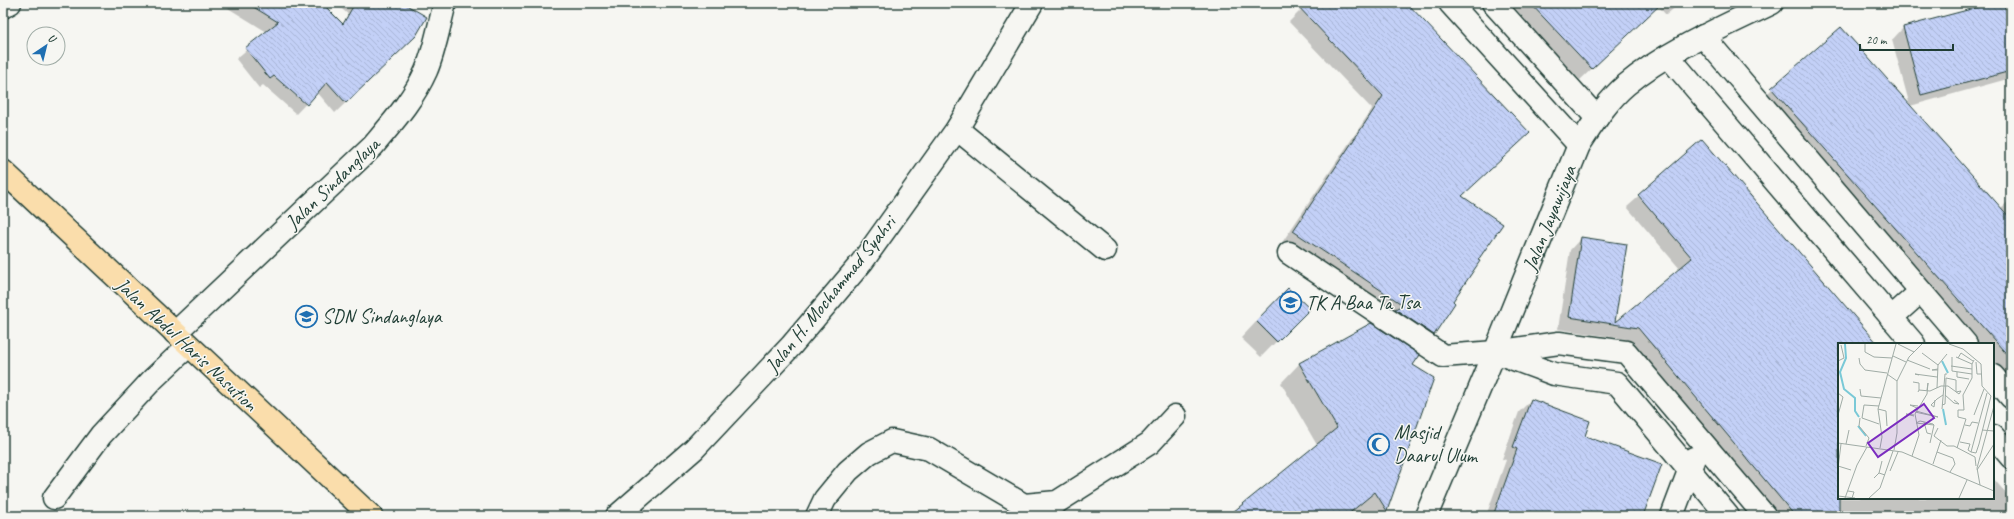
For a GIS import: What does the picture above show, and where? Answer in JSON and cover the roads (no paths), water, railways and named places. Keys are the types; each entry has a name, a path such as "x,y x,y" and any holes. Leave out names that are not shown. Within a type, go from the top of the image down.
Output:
{"highway":[{"name":"Jalan Abdul Haris Nasution","path":"3,171 371,516"}],"street":[{"path":"3,7 10,3"},
{"name":"Jalan Sindanglaya","path":"54,498 101,435 153,379 181,339 373,146 397,118 414,95 426,70 445,3"},
{"name":"Jalan H. Mochammad Syahri","path":"618,516 694,449 791,346 862,262 957,129 1032,3"},
{"path":"1450,3 1579,144"},
{"path":"1493,3 1597,118"},
{"name":"Jalan Jayawijaya","path":"1426,516 1495,352 1579,144 1597,118 1626,85 1668,56 1703,36 1772,3"},
{"path":"1703,36 1965,343"},
{"path":"1668,56 1913,343"},
{"path":"957,129 1105,250"},
{"path":"1289,253 1443,356 1495,352 1559,343 1626,352 1765,516"},
{"path":"1891,318 1920,292"},
{"path":"1495,352 1554,374 1616,383 1728,516"},
{"path":"1994,377 2011,397"},
{"path":"817,516 825,500 848,471 869,452 892,441 929,449 1024,505 1057,502 1150,443 1175,416"},
{"path":"1994,437 2011,457"},
{"path":"1672,516 1701,441"}],"place":[{"name":"TK A Baa Ta Tsa","path":"1290,302"},
{"name":"SDN Sindanglaya","path":"307,316"},
{"name":"Masjid Daarul Ulum","path":"1378,444"}]}
